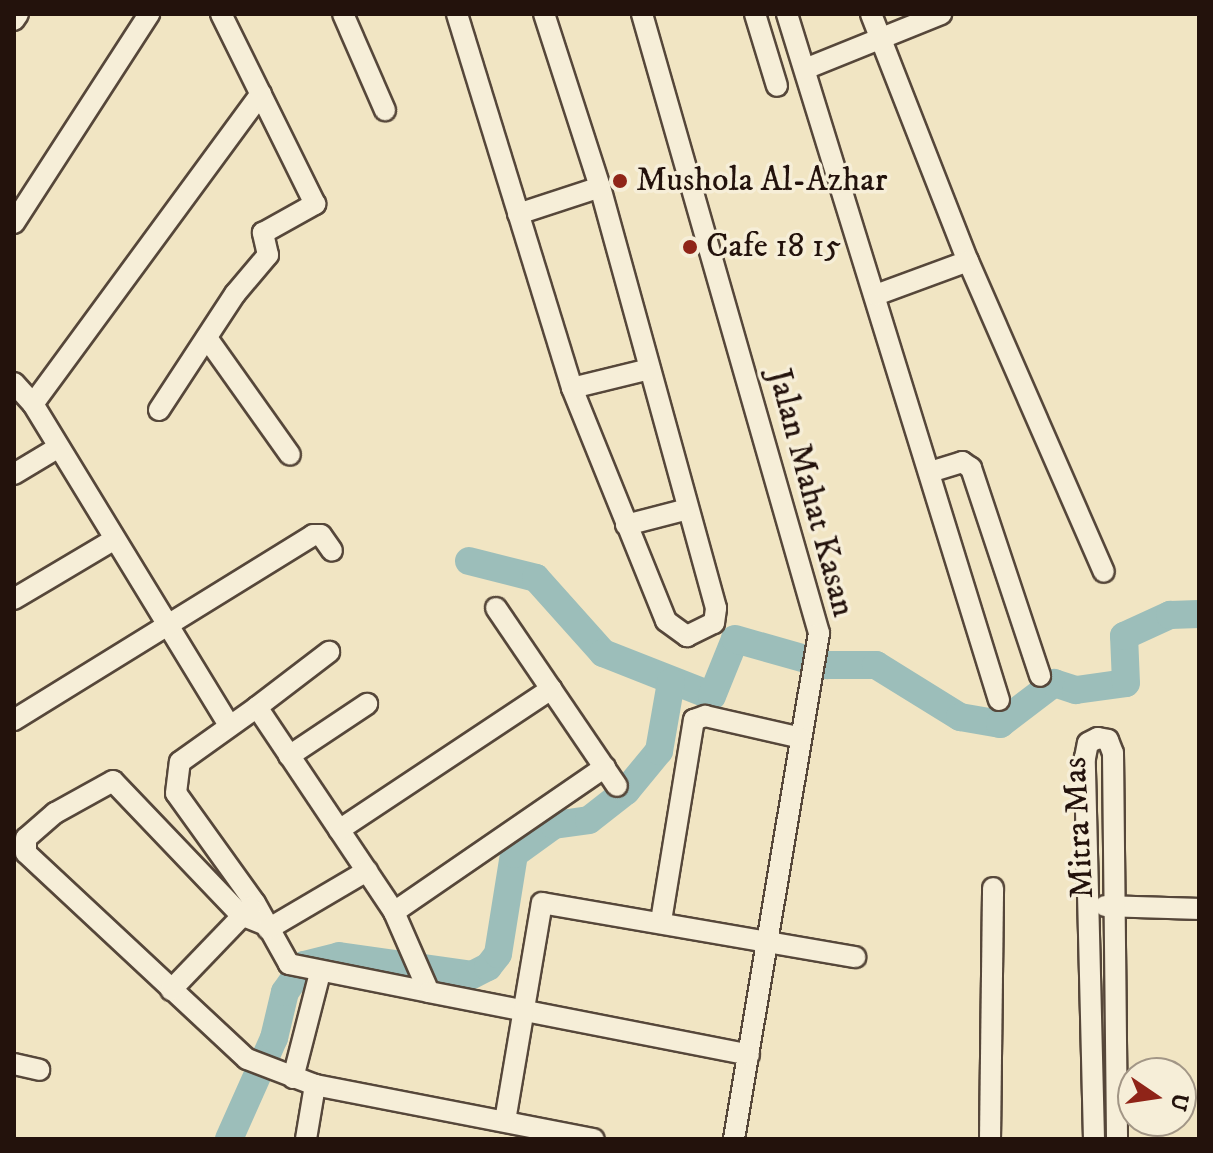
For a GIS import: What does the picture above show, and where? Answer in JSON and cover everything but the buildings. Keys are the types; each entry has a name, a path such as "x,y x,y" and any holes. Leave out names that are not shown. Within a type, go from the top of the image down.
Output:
{"street":[{"path":"14,20 18,14"},
{"path":"14,223 149,14"},
{"path":"159,410 268,255 263,240 267,228 315,204 221,14"},
{"path":"343,14 385,110"},
{"path":"457,14 572,388 666,621 687,636 707,629 716,617 600,187 544,14"},
{"name":"Jalan Mahat Kasan","path":"642,14 808,592 817,650 734,1139"},
{"path":"755,14 777,86"},
{"path":"787,14 999,700"},
{"path":"871,14 968,261 1104,572"},
{"path":"805,69 881,41 941,14"},
{"path":"33,404 261,94"},
{"path":"518,214 600,187"},
{"path":"876,295 968,261"},
{"path":"207,338 290,455"},
{"path":"572,388 650,369"},
{"path":"14,383 33,404 165,625 228,723"},
{"path":"14,474 59,447"},
{"path":"930,472 962,462 971,468 1040,676"},
{"path":"626,525 688,509"},
{"path":"14,720 313,535 321,535 332,551"},
{"path":"14,599 115,539"},
{"path":"496,608 617,786"},
{"path":"248,909 174,785 180,762 228,723 257,707 329,652"},
{"path":"339,830 551,689"},
{"path":"289,756 367,704"},
{"path":"257,707 394,912 423,977"},
{"path":"661,921 694,720 705,716 801,738"},
{"name":"Mitra Mas","path":"1094,1139 1085,758 1088,743 1098,738 1108,740 1113,753 1117,1139"},
{"path":"394,912 605,767"},
{"path":"594,1139 315,1085 247,1059 26,853 26,838 32,830 113,781 267,927 282,956 308,970 423,977 523,1010 749,1055"},
{"path":"267,927 367,871"},
{"path":"990,1139 993,888"},
{"path":"505,1121 542,903 661,921 768,944 855,957"},
{"path":"1089,905 1199,909"},
{"path":"171,990 248,909"},
{"path":"284,1075 308,970"},
{"path":"14,1064 39,1070"},
{"path":"306,1139 315,1085"},
{"path":"1094,1101 1116,1101"}],"waterway":[{"path":"469,561 536,578 603,653 712,696 735,639 827,665 876,665 960,717 1000,724 1054,683 1076,690 1126,683 1124,636 1170,615 1199,614"},
{"path":"229,1139 274,1038 285,992 304,965 339,956 472,975 488,967 498,954 514,854 554,825 589,820 626,791 659,751 671,682"}],"place":[{"name":"Mushola Al-Azhar","path":"620,181"},
{"name":"Cafe 18 15","path":"690,247"}]}
